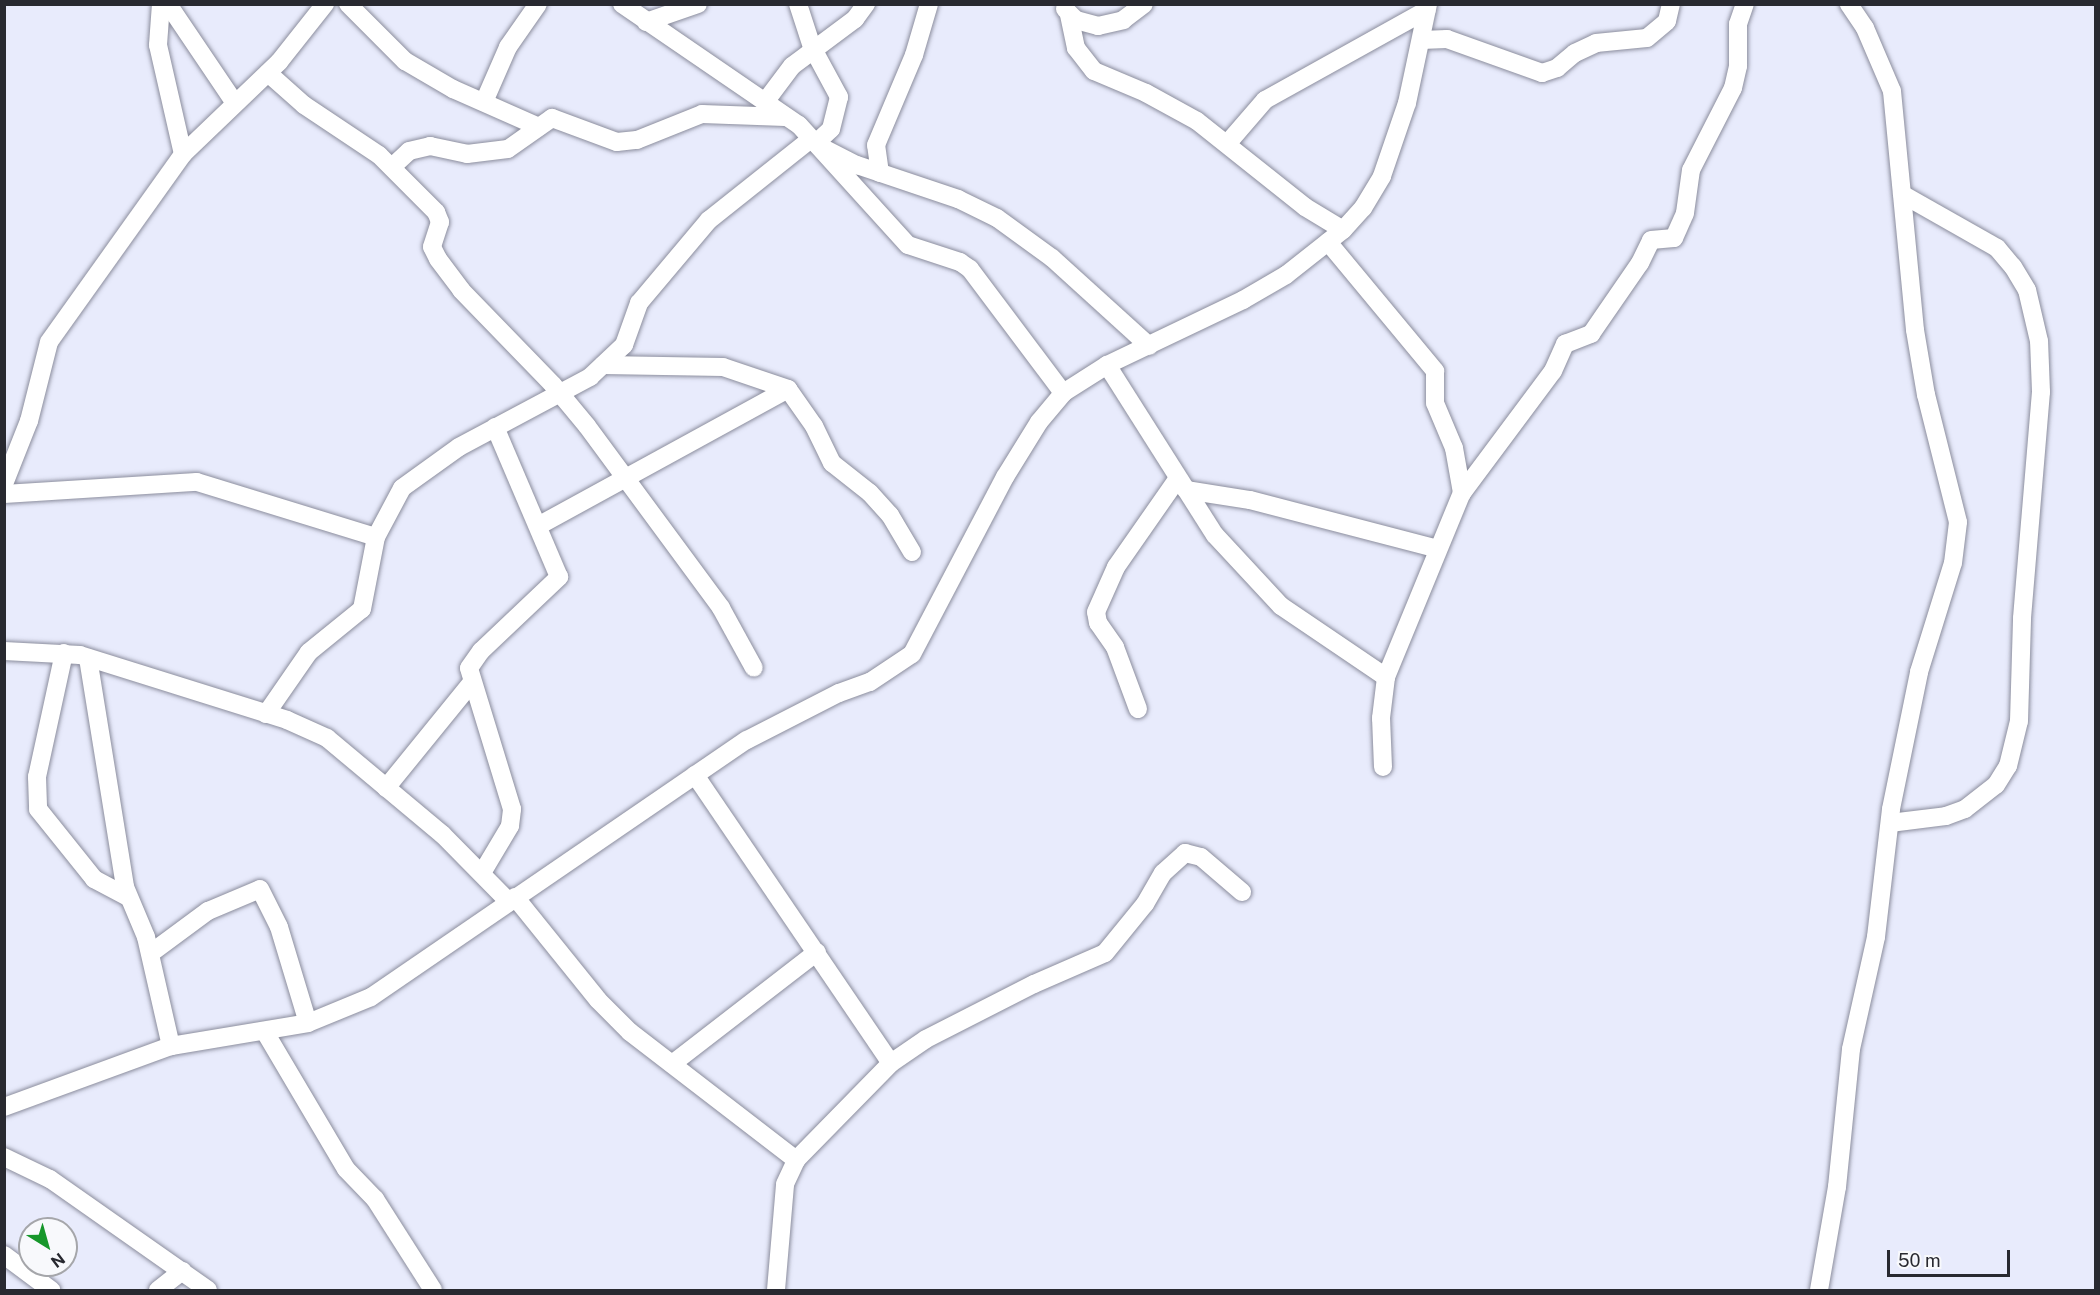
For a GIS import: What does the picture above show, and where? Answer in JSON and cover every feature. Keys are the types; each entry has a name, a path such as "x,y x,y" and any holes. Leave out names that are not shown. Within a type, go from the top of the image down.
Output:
{"street":[{"path":"161,4 158,45 183,154"},
{"path":"168,4 234,102"},
{"path":"4,484 29,421 49,342 183,154 234,102 268,73 325,4"},
{"path":"348,4 398,57 484,102 539,127"},
{"path":"484,102 508,47 538,4"},
{"path":"622,4 789,118 816,143 908,245 960,262 970,269 1063,393"},
{"path":"646,22 698,4"},
{"path":"266,714 309,652 362,609 376,537 389,519 392,503 405,484 459,447 561,394 603,365 624,345 639,303 709,220 816,143 831,129 839,97 812,47 798,4"},
{"path":"765,102 792,66 812,47 855,19 866,4"},
{"path":"880,173 876,145 914,55 929,4"},
{"path":"1066,10 1088,25 1105,26 1123,20 1144,4"},
{"path":"1421,40 1448,39 1542,73 1557,69 1575,53 1596,43 1647,38 1667,21 1671,4"},
{"path":"1383,767 1381,718 1386,676 1462,493 1553,371 1565,344 1591,334 1640,264 1651,240 1674,238 1685,213 1691,170 1734,88 1738,66 1738,24 1746,4"},
{"path":"1819,1290 1838,1188 1851,1049 1876,937 1890,823 1919,672 1953,563 1958,522 1926,395 1915,330 1892,91 1865,28 1849,4"},
{"path":"1227,144 1265,100 1428,7"},
{"path":"4,1107 171,1046 308,1023 371,997 747,740 829,698 870,682 912,654 1005,477 1039,422 1063,393 1107,364 1243,300 1286,275 1343,230 1363,208 1382,176 1407,103 1428,7"},
{"path":"1066,10 1076,48 1094,71 1146,93 1197,121 1305,207 1343,230"},
{"path":"268,73 304,105 361,140 392,167 438,215 432,247 448,273 561,394 624,481 722,608 754,669"},
{"path":"392,167 415,148 438,147 467,154 508,149 556,118 618,142 637,140 702,114 789,118"},
{"path":"816,143 880,173 958,199 1026,237 1149,346"},
{"path":"1890,823 1946,816 1965,808 1996,785 2008,766 2019,721 2022,618 2041,392 2039,341 2027,290 2013,267 1997,248 1902,194"},
{"path":"1328,242 1435,371 1435,403 1455,447 1462,493"},
{"path":"1107,364 1215,535 1281,606 1386,676"},
{"path":"603,365 723,367 788,389 814,426 832,463 877,501 912,552"},
{"path":"538,526 624,481 788,389"},
{"path":"482,873 510,826 512,809 469,668 472,661 558,577 495,428"},
{"path":"4,494 197,482 376,537"},
{"path":"1182,484 1438,549"},
{"path":"1138,709 1115,647 1096,612 1116,567 1182,484"},
{"path":"4,651 64,653 87,658 266,714 327,738 512,899 598,1000 630,1032 796,1160"},
{"path":"64,653 38,767 38,809 94,879 128,897"},
{"path":"87,658 128,897 151,953 171,1046"},
{"path":"386,788 472,682"},
{"path":"695,775 891,1063"},
{"path":"776,1290 785,1184 796,1160 891,1063 926,1040 1034,984 1105,953 1145,904 1163,873 1185,853 1201,857 1242,892"},
{"path":"151,953 208,911 260,889 279,927 308,1023"},
{"path":"672,1064 817,952"},
{"path":"265,1032 346,1169 375,1199 433,1290"},
{"path":"4,1157 50,1179 129,1238 208,1290"},
{"path":"4,1255 51,1290"},
{"path":"158,1290 182,1271"}]}
